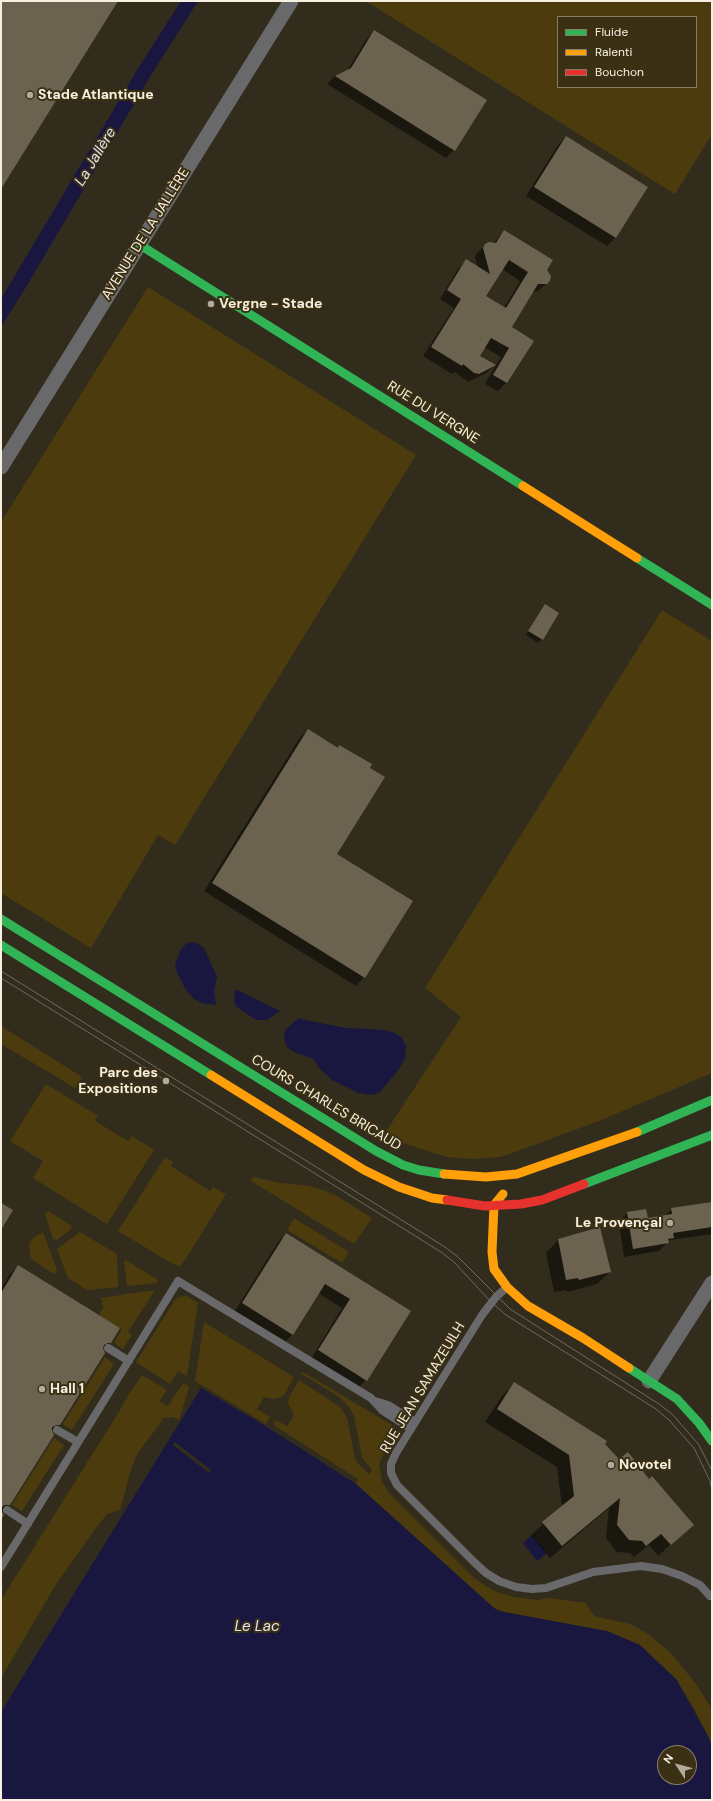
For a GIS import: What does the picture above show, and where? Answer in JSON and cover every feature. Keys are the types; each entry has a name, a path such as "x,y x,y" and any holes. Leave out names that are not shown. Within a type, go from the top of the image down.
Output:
{"main road":[{"name":"RUE DU VERGNE","path":"140,245 712,605"},
{"name":"COURS CHARLES BRICAUD","path":"1,919 389,1159 403,1165 437,1174 486,1177 505,1176 537,1169 636,1133 712,1100"},
{"path":"1,945 364,1170 384,1181 432,1198 466,1204 494,1205 506,1209 542,1200 712,1135"},
{"path":"593,1158 636,1133"},
{"path":"505,1176 509,1191 506,1209"},
{"path":"509,1191 500,1197 494,1205 492,1252 494,1269 507,1287 528,1306 583,1338 685,1406 699,1422 712,1441"},
{"path":"504,1268 507,1287"}],"street":[{"name":"AVENUE DE LA JALLÈRE","path":"1,467 291,1"},
{"path":"649,1381 712,1283"}],"lane":[{"path":"1,1566 178,1281 374,1400 383,1411 413,1425"},
{"name":"RUE JEAN SAMAZEUILH","path":"507,1287 486,1309 396,1453 391,1464 391,1473 397,1485 474,1562 486,1573 499,1581 516,1587 532,1589 546,1588 593,1572 642,1566 662,1569 682,1576 700,1585 710,1596"},
{"path":"108,1348 129,1361"},
{"path":"57,1430 78,1442"},
{"path":"7,1510 28,1524"}],"shaded area":[{"path":"366,1 712,1 712,134 675,194"},
{"path":"148,287 416,455 175,845 158,835 91,948 1,893 1,522"},
{"path":"662,610 712,641 712,1073 599,1121 501,1157 473,1159 447,1157 403,1143 385,1133 461,1017 425,988"},
{"path":"1,1026 82,1077 75,1088 1,1044"},
{"path":"46,1084 98,1116 95,1121 128,1141 132,1136 154,1150 107,1224 33,1178 43,1161 10,1141"},
{"path":"165,1157 173,1162 171,1166 210,1191 213,1187 226,1194 180,1266 173,1264 118,1231"},
{"path":"253,1177 281,1183 309,1186 323,1190 337,1196 372,1218 354,1244 251,1181"},
{"path":"48,1211 72,1226 70,1230 57,1240 53,1239 45,1214"},
{"path":"294,1218 349,1252 342,1263 287,1230"},
{"path":"43,1232 57,1270 54,1274 31,1259 29,1245 32,1239"},
{"path":"80,1232 117,1254 118,1287 87,1290 68,1278 57,1249"},
{"path":"126,1260 158,1280 157,1283 127,1286 124,1262"},
{"path":"155,1290 128,1332 132,1335 123,1349 114,1343 122,1329 99,1315 104,1306 101,1304 103,1301 100,1298"},
{"path":"187,1296 198,1303 187,1376 178,1371 170,1384 136,1362 175,1300 179,1297"},
{"path":"204,1322 294,1377 284,1395 274,1399 264,1397 257,1409 270,1417 266,1424 195,1381"},
{"path":"105,1357 114,1364 72,1430 63,1424"},
{"path":"303,1372 392,1425 392,1438 386,1447 379,1465 382,1482 389,1493 474,1578 494,1591 514,1597 538,1600 548,1598 586,1603 594,1616 630,1624 648,1634 670,1652 696,1684 712,1709 712,1748 709,1738 694,1708 676,1679 494,1608 356,1484 358,1479 275,1426 275,1420 287,1426 292,1419 294,1414 288,1404 289,1397 299,1380 340,1407 347,1418 355,1459 369,1474 372,1470 362,1457 354,1416 349,1407 339,1397 302,1374"},
{"path":"142,1375 167,1390 159,1401 168,1406 183,1383 189,1387 179,1420 173,1417 164,1418 138,1452 132,1466 120,1510 107,1514 90,1536 55,1586 1,1678 1,1600"},
{"path":"54,1438 64,1445 22,1511 12,1505"}],"water":[{"name":"La Jallère","path":"181,1 198,1 151,75 1,327 1,299 139,67"},
{"path":"195,942 204,948 217,977 214,991 216,1005 202,1003 193,998 186,990 177,973 175,965 181,949 187,943"},
{"path":"235,989 280,1011 267,1020 256,1020 237,1007 234,1002"},
{"path":"299,1018 346,1028 385,1030 395,1033 401,1037 406,1046 405,1058 399,1069 379,1093 371,1095 359,1093 332,1080 321,1070 313,1059 294,1052 287,1047 284,1039 285,1030"},
{"name":"Le Lac","path":"201,1388 267,1427 356,1484 499,1611 607,1631 640,1645 676,1679 709,1738 712,1748 712,1800 1,1800 1,1712"},
{"path":"532,1535 547,1553 537,1561 523,1543"}],"pier":[{"path":"175,1442 211,1470 209,1473 173,1445"}],"building":[{"name":"Stade Atlantique","path":"1,1 118,1 1,189"},
{"path":"374,30 487,100 455,151 335,76 351,68"},
{"path":"566,136 648,187 616,238 534,187"},
{"path":"504,230 553,260 547,270 551,276 550,281 547,284 538,284 512,327 534,341 507,383 493,375 509,348 491,338 480,356 496,365 479,374 474,373 463,364 462,366 431,347 461,299 447,290 466,259 490,274 483,248 485,244 489,242 496,243","holes":["509,260 528,272 506,308 486,296"]},
{"path":"545,604 559,613 543,640 528,631"},
{"path":"308,729 338,748 339,745 372,764 370,768 385,777 337,854 413,901 365,978 212,883"},
{"name":"Le Provençal","path":"712,1202 712,1227 673,1233 674,1238 668,1239 669,1243 633,1249 627,1212 646,1209 648,1218 672,1214 671,1208"},
{"path":"1,1203 13,1210 1,1230"},
{"path":"600,1227 611,1272 579,1280 578,1278 566,1280 558,1239"},
{"path":"286,1233 411,1311 367,1381 318,1350 350,1299 325,1284 293,1335 242,1303"},
{"name":"Hall 1","path":"18,1265 120,1328 111,1343 104,1345 103,1348 105,1353 60,1425 52,1427 54,1435 10,1505 5,1505 2,1507 2,1512 4,1515 1,1520 1,1293"},
{"name":"Novotel","path":"514,1382 607,1441 605,1444 619,1459 628,1452 649,1479 652,1476 694,1525 671,1545 661,1534 646,1546 642,1541 629,1540 617,1525 620,1498 562,1546 542,1522 574,1496 569,1455 497,1409"}],"tram line":[{"path":"1,971 445,1247 458,1257 510,1309 659,1404 673,1415 699,1445 712,1471"},
{"path":"1,978 441,1252 454,1262 491,1302 506,1315 656,1409 669,1420 694,1448 710,1481 712,1491"}],"traffic: fast":[{"path":"140,245 523,486"},
{"path":"637,558 712,605"},
{"path":"1,919 376,1151 403,1165 419,1170 444,1174"},
{"path":"1,945 211,1075"},
{"path":"637,1132 712,1100"},
{"path":"584,1184 712,1135"},
{"path":"629,1368 677,1399 699,1423 712,1441"}],"traffic: slow":[{"path":"523,486 637,558"},
{"path":"211,1075 364,1170 399,1187 432,1198 447,1200"},
{"path":"444,1174 486,1177 517,1174 637,1132"},
{"path":"503,1194 494,1205 492,1252 494,1269 507,1287 528,1306 583,1338 629,1368"}],"traffic: jam":[{"path":"447,1200 485,1206 521,1204 542,1200 584,1184"}],"place":[{"name":"Stade Atlantique","path":"30,95"},
{"name":"Vergne - Stade","path":"211,304"},
{"name":"Parc des Expositions","path":"166,1081"},
{"name":"Le Provençal","path":"670,1223"},
{"name":"Hall 1","path":"42,1389"},
{"name":"Novotel","path":"611,1465"}]}
